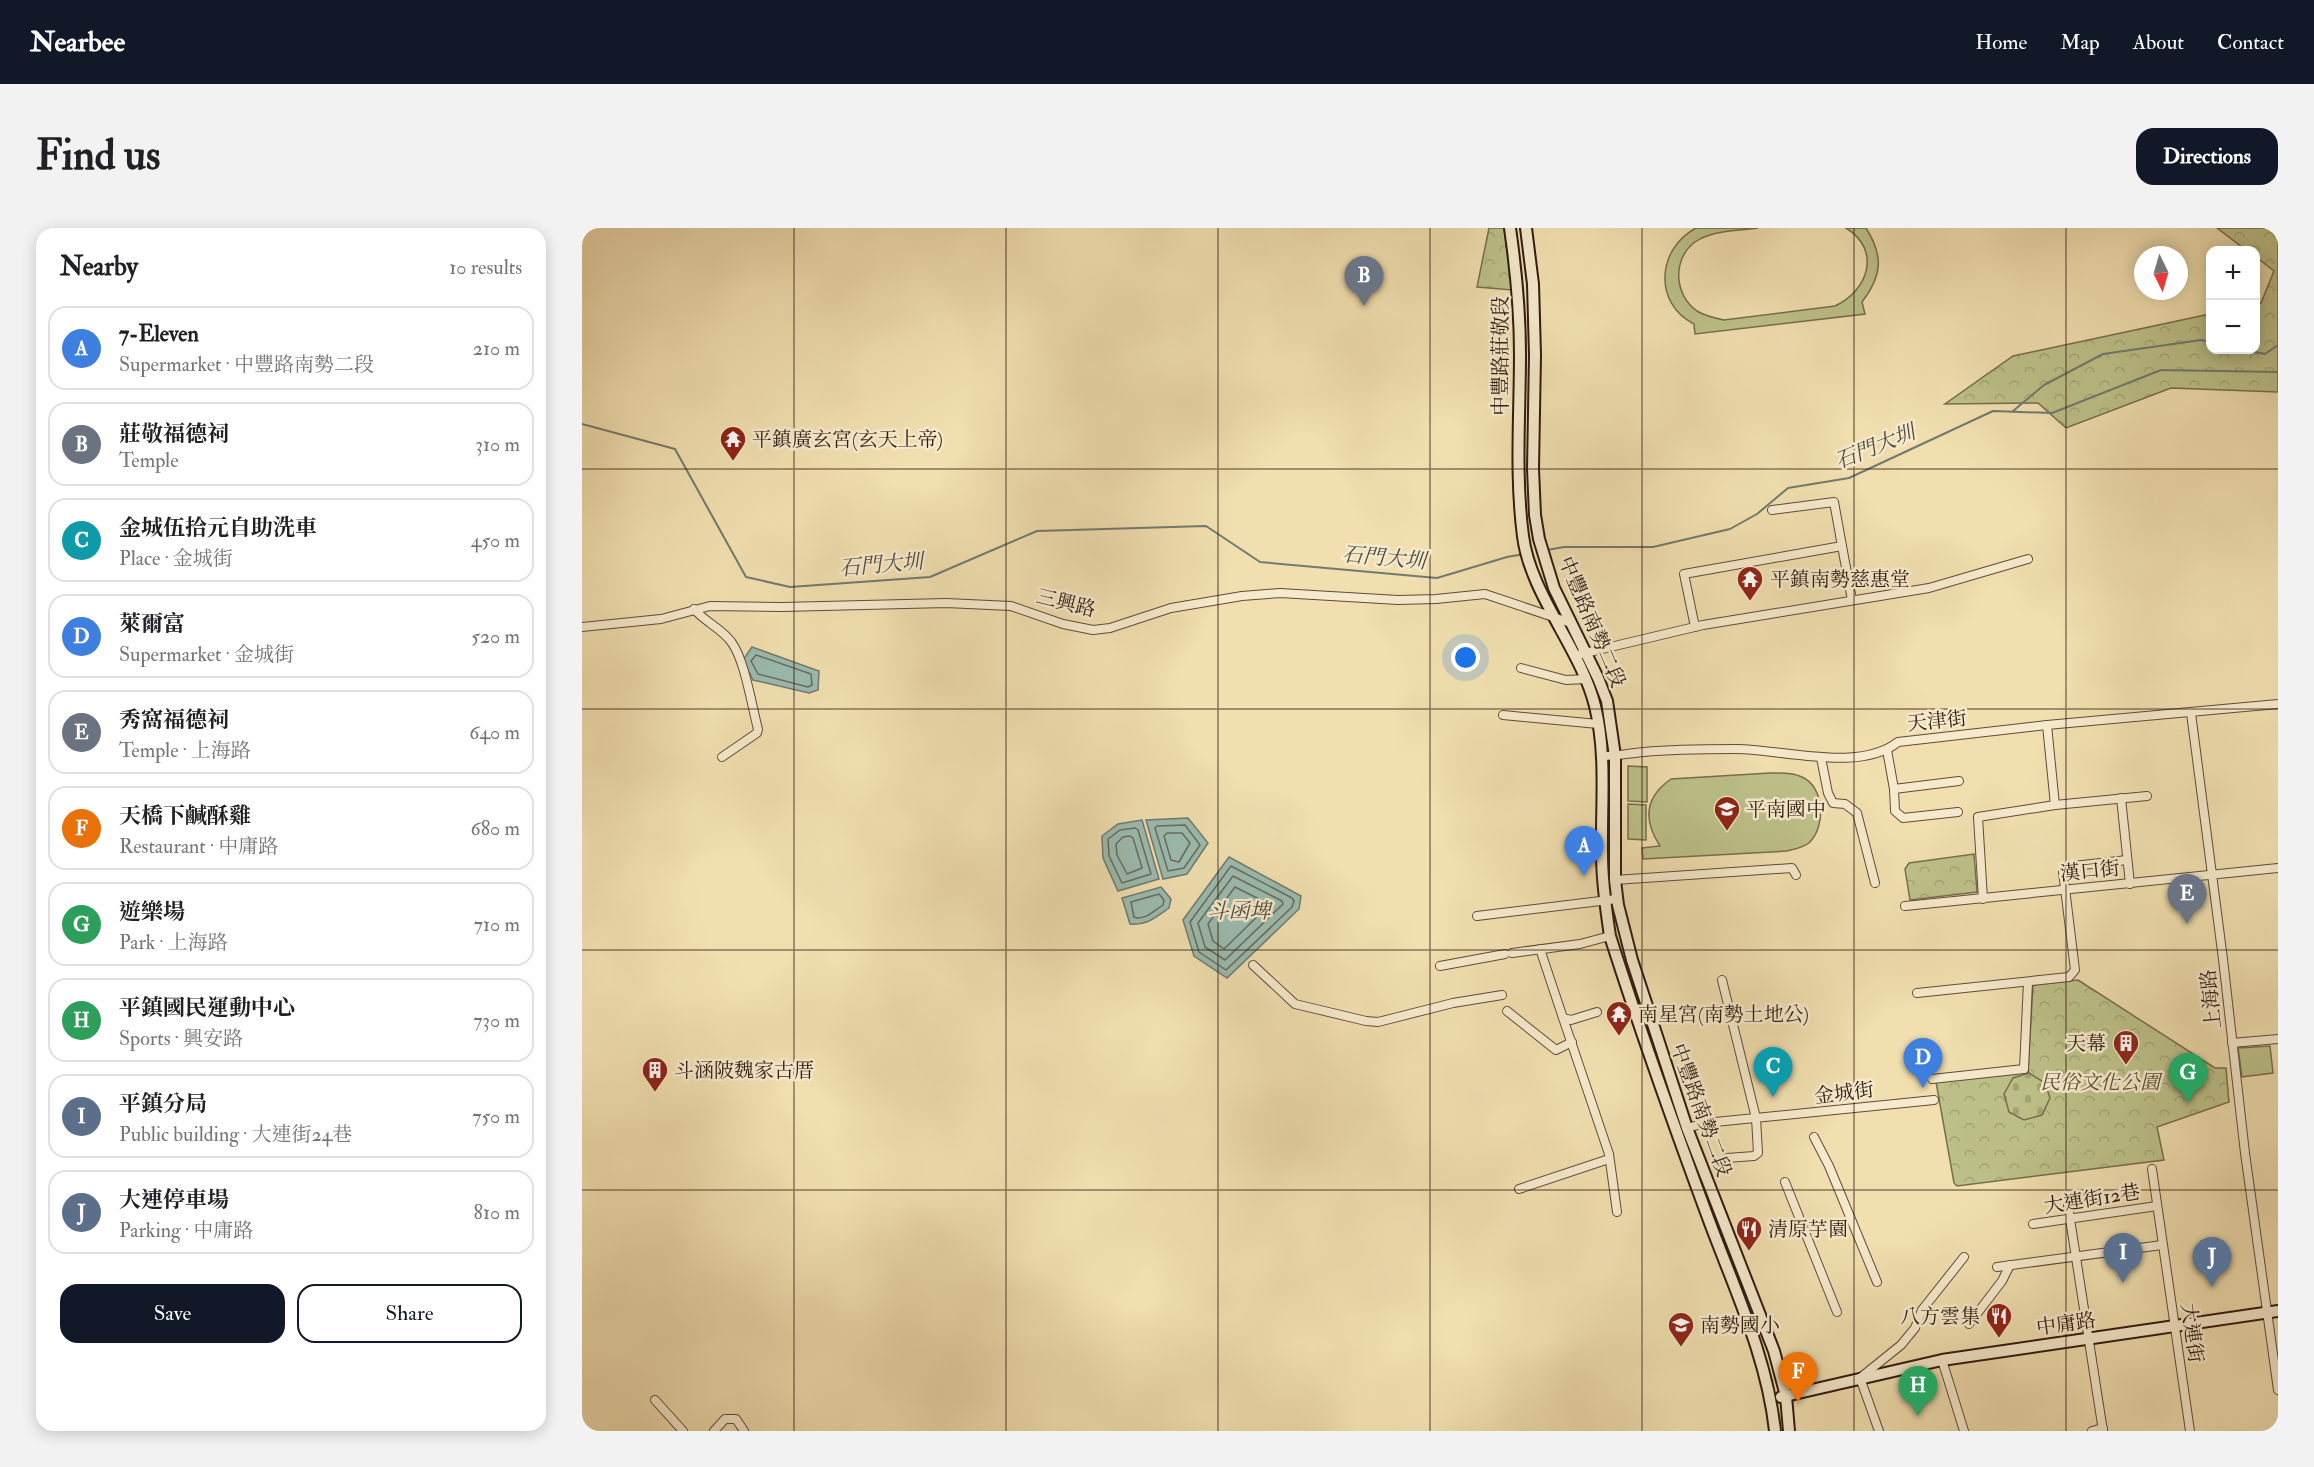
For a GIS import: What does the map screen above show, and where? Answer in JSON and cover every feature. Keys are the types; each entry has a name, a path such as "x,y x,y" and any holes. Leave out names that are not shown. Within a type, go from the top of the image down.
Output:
{"main road":[{"name":"中豐路莊敬段","path":"1510,228 1518,284 1518,484 1524,545"},
{"name":"中豐路莊敬段","path":"1526,228 1533,284 1535,343 1533,469"},
{"name":"中豐路南勢二段","path":"1533,469 1535,515 1539,539 1554,588 1607,701 1615,756 1615,880 1617,899 1632,960 1688,1128 1774,1351 1786,1396 1789,1431"},
{"name":"中豐路南勢二段","path":"1524,545 1555,618 1586,679 1595,704 1603,756 1602,855 1604,900 1610,936 1706,1213 1759,1355 1771,1398 1775,1431"},
{"name":"中庸路","path":"1771,1398 1942,1360 2272,1312"}],"street":[{"path":"1772,510 1834,502 1852,600"},
{"path":"1695,627 1684,574 1842,546"},
{"path":"1574,657 1586,652 1695,627 1929,588 2028,560"},
{"name":"三興路","path":"582,627 661,619 694,609 728,605 782,607 980,604 1011,606 1064,624 1093,630 1110,628 1170,608 1242,596 1280,593 1398,600 1485,594 1571,623"},
{"path":"694,609 732,643 738,655 758,729 757,733 722,757"},
{"path":"1521,668 1566,680 1586,679"},
{"name":"天津街","path":"1603,756 1644,752 1739,749 1821,758 1873,754 1887,750 1898,742 2047,725 2278,704"},
{"name":"上海路","path":"2191,712 2232,1043 2272,1312 2278,1390"},
{"path":"1503,715 1598,724"},
{"path":"2047,725 2055,805"},
{"path":"1887,750 1894,789 1895,811 1902,818 1958,812"},
{"path":"1821,758 1828,794 1833,803 1845,804 1857,813 1875,883"},
{"path":"1894,789 1959,781"},
{"path":"1983,899 1978,817 2055,805 2146,796"},
{"path":"2121,798 2130,884"},
{"path":"1917,993 2069,977 2075,970 2063,872 2065,867 2127,860"},
{"path":"1615,880 1792,868 1796,875"},
{"name":"漢口街","path":"1905,906 2278,868"},
{"path":"1477,916 1617,899"},
{"path":"1440,966 1580,944 1610,936"},
{"path":"1540,949 1609,1154 1617,1212"},
{"path":"1253,965 1295,1004 1366,1021 1378,1022 1453,1003 1502,995"},
{"path":"1722,980 1756,1118 1758,1153 1728,1158"},
{"path":"1932,1079 2024,1069 2028,982"},
{"path":"1507,1011 1556,1050 1572,1042"},
{"path":"1563,1018 1571,1020 1597,1012"},
{"path":"2232,1043 2278,1039"},
{"name":"金城街","path":"1688,1128 1706,1123 1934,1100"},
{"path":"1814,1137 1829,1166 1877,1282"},
{"path":"1519,1189 1609,1160"},
{"name":"大連街","path":"2152,1169 2190,1431"},
{"path":"1785,1182 1837,1312"},
{"path":"2068,1206 2103,1429 2092,1431"},
{"name":"大連街12巷","path":"2032,1224 2157,1206"},
{"path":"1997,1267 2162,1245"},
{"name":"中庸路","path":"1860,1378 1908,1337 1915,1328 1922,1310 1964,1257"},
{"path":"1968,1324 2002,1281 2010,1265"},
{"path":"1942,1360 1964,1431"},
{"path":"1860,1378 1879,1431"},
{"path":"655,1400 683,1431"},
{"path":"714,1431 725,1419 736,1419 744,1431"}],"green space":[{"path":"1489,228 1504,228 1512,290 1477,287"},
{"path":"1696,228 1758,228 1709,235 1695,242 1682,258 1679,267 1680,287 1689,304 1706,316 1724,320 1835,306 1846,299 1856,291 1862,281 1867,258 1864,247 1857,237 1846,228 1866,228 1876,248 1878,266 1874,283 1862,302 1865,314 1695,334 1694,324 1681,315 1672,303 1666,290 1665,276 1667,262 1673,249 1683,237"},
{"path":"2217,228 2278,228 2278,392 2171,388 2066,428 2038,403 1945,404 2013,356 2206,315 2206,354 2260,354 2260,303 2274,271 2260,260 2260,246 2241,246"},
{"path":"1628,766 1647,767 1647,802 1628,801"},
{"path":"1770,773 1798,775 1810,782 1815,789 1819,798 1820,818 1815,836 1809,843 1787,851 1643,859 1642,848 1660,846 1651,827 1649,810 1656,793 1671,779"},
{"path":"1628,804 1646,805 1646,840 1628,839"},
{"path":"1974,854 1977,892 1910,900 1905,869 1909,863"},
{"name":"民俗文化公園","path":"2078,980 2215,1068 2226,1068 2229,1102 2157,1127 2164,1160 1957,1186 1954,1183 1936,1082 2028,1072 2033,985"},
{"path":"2270,1046 2273,1073 2242,1077 2238,1048"},
{"path":"2029,1073 2045,1083 2050,1098 2042,1115 2024,1120 2009,1112 2004,1094 2013,1078"}],"water":[{"path":"752,647 819,671 818,690 809,693 753,680 743,660"},
{"path":"1188,818 1208,843 1187,874 1163,879 1146,820"},
{"name":"斗函埤","path":"1142,820 1159,879 1118,891 1103,858 1102,836 1118,824"},
{"name":"斗函埤","path":"1229,857 1301,896 1299,909 1227,978 1194,956 1183,920"},
{"name":"斗函埤","path":"1161,887 1171,899 1169,908 1146,922 1130,924 1122,898"}],"waterway":[{"path":"2013,411 2044,385 2103,354 2206,341"},
{"path":"2260,353 2265,354 2278,345"},
{"name":"石門大圳","path":"1547,550 1564,547 1653,547 1730,529 1757,514 1788,488 1849,478 1993,411 2052,413 2161,370 2278,372"},
{"name":"石門大圳","path":"582,424 675,449 746,577 790,587 930,577 1037,531 1206,526 1260,562 1437,578 1524,554"}],"place":[{"name":"莊敬福德祠","path":"1364,306"},
{"name":"平鎮廣玄宮(玄天上帝)","path":"733,462"},
{"name":"平鎮南勢慈惠堂","path":"1750,602"},
{"name":"平南國中","path":"1727,832"},
{"name":"7-Eleven","path":"1584,876"},
{"name":"秀窩福德祠","path":"2187,924"},
{"name":"南星宮(南勢土地公)","path":"1619,1037"},
{"name":"天幕","path":"2126,1066"},
{"name":"萊爾富","path":"1923,1088"},
{"name":"斗涵陂魏家古厝","path":"655,1093"},
{"name":"金城伍拾元自助洗車","path":"1773,1097"},
{"name":"遊樂場","path":"2188,1103"},
{"name":"清原芋園","path":"1749,1252"},
{"name":"平鎮分局","path":"2123,1283"},
{"name":"大連停車場","path":"2212,1287"},
{"name":"八方雲集","path":"1999,1339"},
{"name":"南勢國小","path":"1681,1348"},
{"name":"天橋下鹹酥雞","path":"1798,1402"},
{"name":"平鎮國民運動中心","path":"1918,1416"}]}
